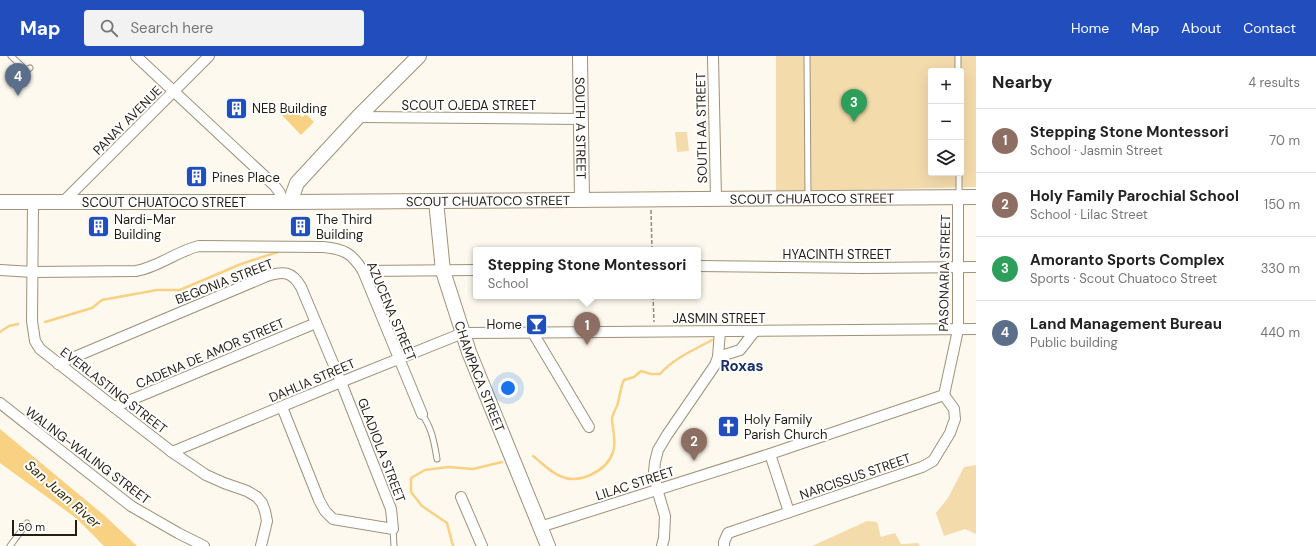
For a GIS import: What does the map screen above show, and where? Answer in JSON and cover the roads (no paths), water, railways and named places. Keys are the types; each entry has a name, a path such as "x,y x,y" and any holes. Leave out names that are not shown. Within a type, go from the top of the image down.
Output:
{"street":[{"path":"136,56 274,185 286,202 297,183 358,117 419,56"},
{"name":"PANAY AVENUE","path":"63,202 209,56"},
{"name":"SOUTH A STREET","path":"580,56 582,200"},
{"name":"SOUTH AA STREET","path":"713,56 716,199"},
{"name":"SCOUT OJEDA STREET","path":"358,117 580,119"},
{"name":"SCOUT CHUATOCO STREET","path":"0,202 286,202 976,197"},
{"name":"PASONARIA STREET","path":"944,395 958,330 959,198"},
{"name":"CHAMPACA STREET","path":"436,201 443,271 469,352 548,546"},
{"name":"EVERLASTING STREET","path":"33,202 32,321 35,341 40,349 172,452 206,475 247,491 257,497 262,503 267,521 261,546"},
{"name":"AZUCENA STREET","path":"32,272 145,269 190,248 199,246 332,248 343,250 358,263 363,271 422,414"},
{"name":"HYACINTH STREET","path":"701,266 863,268 976,267"},
{"path":"0,270 32,272"},
{"path":"363,271 473,270"},
{"name":"BEGONIA STREET","path":"58,364 275,273 283,272 293,276 298,282 341,382"},
{"name":"CADENA DE AMOR STREET","path":"114,407 316,323"},
{"name":"JASMIN STREET","path":"463,333 976,329"},
{"path":"662,546 665,516 657,489 654,472 658,450 715,365 718,357 720,331"},
{"path":"718,357 740,350 755,331"},
{"name":"DAHLIA STREET","path":"172,452 463,333"},
{"path":"533,333 589,427"},
{"name":"GLADIOLA STREET","path":"341,382 391,509 393,529"},
{"name":"LILAC STREET","path":"540,527 770,454 944,395"},
{"name":"NARCISSUS STREET","path":"724,546 728,533 922,467 933,461 950,433 955,419 954,409 944,395"},
{"name":"WALING-WALING STREET","path":"0,403 131,506 204,546"},
{"path":"282,407 319,500 325,511 333,519 393,529"},
{"path":"770,454 789,512"},
{"path":"461,498 482,546"}],"lane":[{"path":"11,56 26,70 30,68"},
{"path":"807,56 808,198"},
{"path":"958,56 958,68"},
{"path":"958,176 959,198"},
{"path":"422,414 428,423 434,438 437,459"},
{"path":"10,546 27,523"},
{"path":"393,529 394,546"}],"water":[{"path":"288,103 302,117 306,114 314,122 301,135 279,112"},
{"name":"San Juan River","path":"0,429 105,516 137,546 104,546 76,518 0,463"}],"waterway":[{"path":"45,322 92,308 102,300 157,290 180,290 241,264 278,252"},
{"path":"0,332 9,326 18,324"},
{"path":"533,456 553,472 567,478 575,479 584,477 599,470 610,459 613,452 614,439 612,418 624,380 634,377 641,371 651,374 660,374 678,359 712,340"},
{"path":"453,546 447,523 422,506 411,492 411,478 425,470 448,467 473,469 502,462"}],"place":[{"name":"Land Management Bureau","path":"18,96"},
{"name":"NEB Building","path":"237,108"},
{"name":"Amoranto Sports Complex","path":"854,122"},
{"name":"Pines Place","path":"197,177"},
{"name":"Nardi-Mar Building","path":"98,226"},
{"name":"The Third Building","path":"300,226"},
{"name":"Home","path":"537,324"},
{"name":"Stepping Stone Montessori","path":"587,345"},
{"name":"Holy Family Parish Church","path":"728,426"},
{"name":"Holy Family Parochial School","path":"694,461"}],"district":[{"name":"Roxas","path":"742,366"}]}
